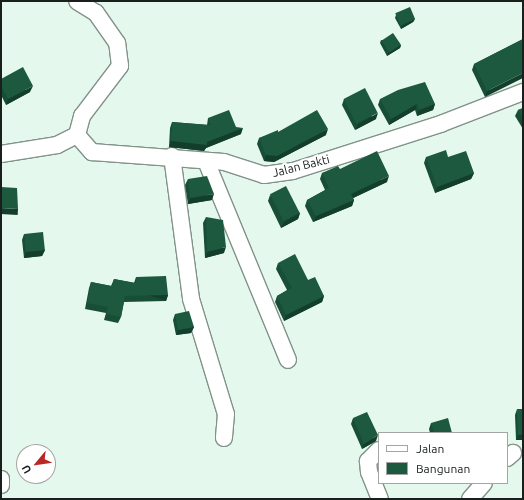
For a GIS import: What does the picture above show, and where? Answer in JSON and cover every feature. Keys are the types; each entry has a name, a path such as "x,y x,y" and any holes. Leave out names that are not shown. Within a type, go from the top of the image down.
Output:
{"street":[{"path":"1,154 57,145 77,135 82,116 120,66 117,43 96,13 77,1"},
{"name":"Jalan Bakti","path":"77,135 92,152 172,156 224,162 264,175 293,171 443,123 523,92"},
{"path":"172,156 191,299 226,414 224,438"},
{"path":"206,161 288,360"},
{"path":"378,451 368,461 369,472 380,499"},
{"path":"1,479 1,486"},
{"path":"470,499 483,484"}],"building":[{"path":"410,7 415,19 400,25 395,13"},
{"path":"393,33 401,45 389,52 381,41"},
{"path":"523,39 523,73 487,91 474,64"},
{"path":"23,67 33,86 8,99 1,86 1,79"},
{"path":"425,82 435,104 419,110 417,104 391,119 380,99 398,90"},
{"path":"365,88 378,113 356,124 344,99"},
{"path":"523,108 523,119 518,110"},
{"path":"229,110 236,127 243,128 207,142 207,145 171,141 172,122 211,125 208,118"},
{"path":"317,110 328,129 277,156 266,155 259,138 278,130 278,132"},
{"path":"446,150 448,157 466,151 474,173 437,187 426,157"},
{"path":"377,151 389,176 351,194 354,200 316,216 307,200 329,188 322,173 338,166 340,169"},
{"path":"207,176 214,194 190,198 188,179"},
{"path":"286,186 300,213 284,221 270,194"},
{"path":"1,187 17,188 18,209 1,208"},
{"path":"206,217 223,220 226,247 207,252"},
{"path":"43,232 45,250 26,252 24,234"},
{"path":"295,254 308,280 315,277 324,296 286,315 277,296 292,288 278,263"},
{"path":"166,276 168,295 125,296 121,317 106,314 108,307 87,303 91,282 112,286 114,279 136,283 136,277"},
{"path":"189,311 194,327 178,330 175,314"},
{"path":"517,409 523,409 523,434 518,435"},
{"path":"367,412 378,435 364,444 353,418"},
{"path":"448,418 452,432 434,432 431,423"}]}
